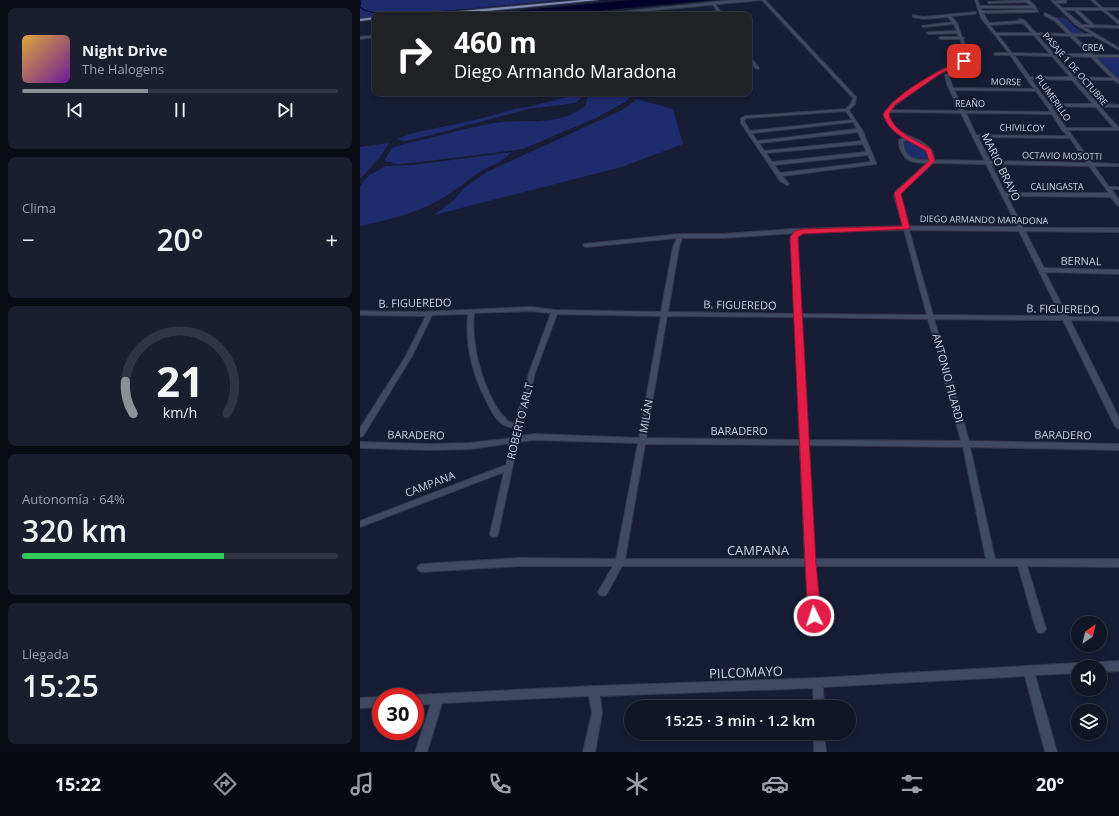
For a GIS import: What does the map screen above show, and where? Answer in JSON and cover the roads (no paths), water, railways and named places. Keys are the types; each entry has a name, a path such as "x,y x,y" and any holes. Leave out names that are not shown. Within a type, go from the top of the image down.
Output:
{"main road":[{"path":"443,12 574,0"},
{"path":"464,12 596,0"},
{"path":"622,12 744,0"},
{"path":"641,12 760,0"},
{"path":"360,20 372,19"},
{"path":"360,39 372,37"}],"street":[{"path":"763,0 854,96 855,100 847,110 746,118 742,121 782,180 787,184"},
{"path":"1053,1 1065,2 1065,0"},
{"path":"1092,0 1119,23"},
{"path":"977,3 1027,1 1034,6 1037,11 1014,13 980,12"},
{"path":"1053,1 1091,35 1117,48"},
{"path":"977,3 1034,6"},
{"name":"PLUMERILLO","path":"977,3 983,18 1029,78 1036,90 1119,204"},
{"path":"714,5 719,12"},
{"path":"1062,9 1119,9"},
{"path":"1075,9 1093,26"},
{"path":"950,16 975,13"},
{"path":"1045,14 1056,20 1091,56 1117,79 1119,83"},
{"path":"914,16 924,18 950,16 968,18"},
{"path":"939,16 944,22"},
{"path":"932,161 929,150 906,138 890,125 886,116 887,111 895,102 938,73 967,59 968,56 962,38 950,16"},
{"path":"975,18 983,18"},
{"path":"1070,20 1117,48"},
{"name":"PASAJE 1 DE OCTUBRE","path":"988,24 1022,21 1118,129"},
{"path":"924,26 955,23"},
{"path":"1080,26 1119,27"},
{"path":"929,33 958,32"},
{"path":"996,34 1091,35"},
{"path":"941,38 962,38"},
{"name":"CREA","path":"996,54 1119,56"},
{"path":"752,60 757,68"},
{"name":"MARIO BRAVO","path":"956,72 947,75 948,83 952,88 974,136 1119,426"},
{"name":"MORSE","path":"1029,78 1117,79"},
{"name":"MORSE","path":"952,88 1036,90"},
{"path":"1047,105 1119,106"},
{"path":"779,175 872,165 874,163 860,130 853,116 847,110"},
{"name":"REAÑO","path":"887,111 1053,113"},
{"path":"749,132 855,121"},
{"path":"1064,129 1118,129"},
{"path":"756,142 860,130"},
{"name":"CHIVILCOY","path":"974,136 1070,137"},
{"name":"OCTAVIO MOSOTTI","path":"906,138 900,142 910,160 915,162 932,161 1119,165"},
{"path":"763,152 865,142"},
{"path":"771,164 870,153"},
{"name":"ANTONIO FILARDI","path":"932,161 899,191 897,196 932,317 966,444 991,562"},
{"path":"1107,188 1119,188"},
{"name":"CALINGASTA","path":"1003,194 1112,195"},
{"name":"DIEGO ARMANDO MARADONA","path":"586,245 680,236 723,236 906,228 1119,230"},
{"path":"798,232 794,237 810,563 816,630"},
{"name":"MILÁN","path":"603,592 619,563 622,554 676,247 680,236"},
{"name":"BERNAL","path":"1042,270 1119,272"},
{"name":"B. FIGUEREDO","path":"362,313 471,312 517,309 555,312 665,314 1119,319"},
{"path":"471,312 471,344 482,382 490,400 502,420 512,426 519,427"},
{"name":"ROBERTO ARLT","path":"494,534 515,440 534,365 555,312"},
{"path":"360,319 362,313"},
{"path":"360,434 409,356 430,313"},
{"name":"BARADERO","path":"360,445 430,448 470,446 534,437 641,441 1119,447"},
{"name":"CAMPANA","path":"360,524 509,467"},
{"name":"CAMPANA","path":"422,568 519,562 1119,563"},
{"path":"1020,563 1040,629"},
{"path":"1107,667 1119,666"},
{"name":"PILCOMAYO","path":"424,700 594,691 818,683 1071,668"},
{"path":"1029,670 1051,752"},
{"path":"818,683 818,700"},
{"path":"590,752 597,713 594,691"},
{"path":"421,752 438,699"},
{"path":"360,703 372,702"},
{"path":"820,740 820,752"}],"water":[{"path":"631,0 712,0 585,12 506,12"}],"waterway":[{"path":"360,7 361,0"},
{"path":"360,7 372,12"}]}
